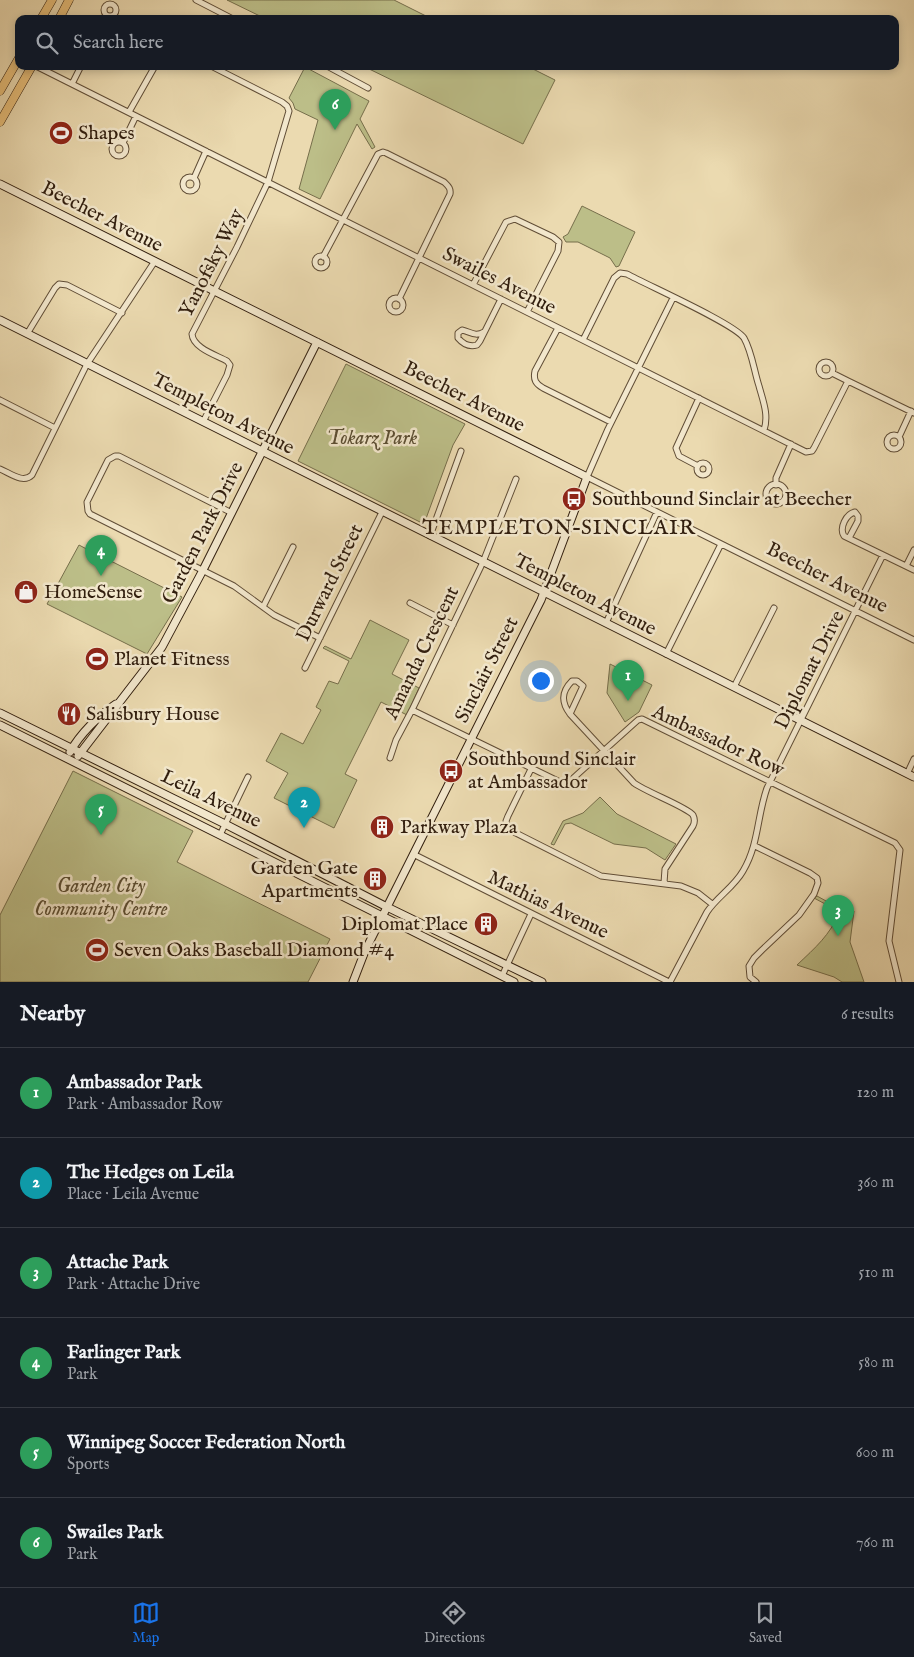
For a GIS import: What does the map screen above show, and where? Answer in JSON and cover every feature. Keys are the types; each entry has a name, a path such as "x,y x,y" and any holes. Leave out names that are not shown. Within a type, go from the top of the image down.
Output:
{"main road":[{"path":"43,15 52,0"},
{"path":"61,15 69,0"},
{"path":"0,91 15,65"},
{"path":"0,122 30,70"}],"street":[{"path":"196,0 225,15"},
{"name":"Swailes Avenue","path":"44,70 806,452 812,451 848,381"},
{"path":"72,84 79,70"},
{"path":"129,112 153,70"},
{"name":"Yanofsky Way","path":"203,422 230,365 227,361 196,344 192,339 192,334 268,182 288,114 288,108 282,102 219,70"},
{"path":"334,70 368,88"},
{"path":"123,143 136,116"},
{"path":"194,178 206,151"},
{"path":"323,257 375,158 383,152 444,182 450,190 399,299"},
{"name":"Beecher Avenue","path":"0,184 914,640"},
{"path":"473,285 506,222 515,219 553,237 559,242 558,252 527,312"},
{"path":"0,469 20,478 28,478 32,475 87,364 155,261"},
{"path":"583,340 617,275 627,274 734,329 744,339 766,411 764,430"},
{"path":"27,334 55,288 60,284 67,285 122,313"},
{"name":"Sinclair Street","path":"353,982 365,951 386,907 544,592 587,477 611,422 673,298"},
{"path":"484,332 479,335 462,330 458,332 458,338 466,344 477,345 484,332 501,299"},
{"name":"Templeton Avenue","path":"0,320 910,776"},
{"path":"558,328 535,371 535,382 543,388 611,422"},
{"name":"Garden Park Drive","path":"74,762 162,647 232,513 317,342"},
{"path":"832,373 912,412 899,437"},
{"path":"698,466 679,456 676,448 699,398"},
{"path":"0,400 55,428"},
{"path":"776,485 776,478 791,444"},
{"path":"430,536 460,451"},
{"path":"232,513 119,456 108,460 87,502 90,514 234,586 274,615 320,638"},
{"name":"Amanda Crescent","path":"390,758 396,740 483,562 516,479"},
{"name":"Durward Street","path":"305,668 382,512"},
{"path":"606,623 657,512"},
{"path":"849,538 858,521 858,516 855,512 851,512 841,530 844,536 914,570"},
{"path":"666,654 721,544"},
{"path":"264,607 293,547"},
{"path":"906,566 914,550"},
{"name":"Diplomat Drive","path":"669,982 712,904 742,873 755,846 762,802 770,781 883,555"},
{"path":"410,603 453,625"},
{"path":"734,687 774,608"},
{"path":"570,714 583,686 577,681 572,681 568,685 563,697 563,705 570,714 630,779 641,788 687,810 694,816 693,826 665,869 664,883"},
{"name":"Garden Park Drive","path":"67,758 78,740 105,711 118,703"},
{"name":"Ambassador Row","path":"412,710 558,782 566,783 638,720 642,719 895,843 899,846 900,850 888,941 899,982"},
{"name":"Leila Avenue","path":"0,713 225,824 386,907 542,982"},
{"name":"Leila Avenue","path":"0,725 514,982"},
{"path":"910,776 914,759"},
{"path":"531,769 506,821 508,829 602,876 664,883 688,888 712,904"},
{"path":"220,835 248,777"},
{"path":"755,846 810,873 817,878 818,883 814,894 799,915 762,950 749,966 750,977 756,982"},
{"name":"Mathias Avenue","path":"413,854 669,982"},
{"path":"502,976 531,914"}],"green space":[{"path":"227,0 394,0 424,15 258,15"},
{"path":"303,70 311,70 369,101 360,119 375,147 372,149 357,124 320,199 299,189 318,120 295,109 289,98"},
{"path":"371,70 535,70 555,80 523,144"},
{"path":"582,206 635,232 619,266 616,267 610,258 578,242 566,242 563,237 568,234"},
{"name":"Tokarz Park","path":"346,364 465,424 453,445 424,524 298,461"},
{"path":"105,536 107,538 99,555 182,597 147,654 47,604 79,545 96,554"},
{"path":"370,620 409,640 392,674 419,688 407,715 381,702 345,774 357,780 334,828 274,798 288,773 266,761 281,733 303,744 321,710 316,707 329,681 338,684 349,661 323,648 325,646 351,659"},
{"path":"610,664 652,685 639,712 625,722 607,693"},
{"name":"Garden City Community Centre","path":"73,771 193,831 177,862 330,939 308,982 0,982 0,915"},
{"path":"600,797 617,814 676,844 665,860 646,848 614,844 571,823 565,824 554,845 551,844 563,821 583,813"},
{"path":"817,896 837,907 854,911 850,942 864,982 842,982 834,977 797,965 827,935 840,912 814,898"}],"place":[{"name":"Swailes Park","path":"335,130"},
{"name":"Shapes","path":"61,133"},
{"name":"Southbound Sinclair at Beecher","path":"574,499"},
{"name":"Farlinger Park","path":"101,576"},
{"name":"HomeSense","path":"26,592"},
{"name":"Planet Fitness","path":"97,659"},
{"name":"Ambassador Park","path":"628,701"},
{"name":"Salisbury House","path":"69,714"},
{"name":"Southbound Sinclair at Ambassador","path":"451,771"},
{"name":"Parkway Plaza","path":"382,827"},
{"name":"The Hedges on Leila","path":"304,828"},
{"name":"Winnipeg Soccer Federation North","path":"101,835"},
{"name":"Garden Gate Apartments","path":"375,879"},
{"name":"Diplomat Place","path":"486,924"},
{"name":"Attache Park","path":"838,936"},
{"name":"Seven Oaks Baseball Diamond #4","path":"97,950"}],"district":[{"name":"TEMPLETON–SINCLAIR","path":"559,528"}]}
